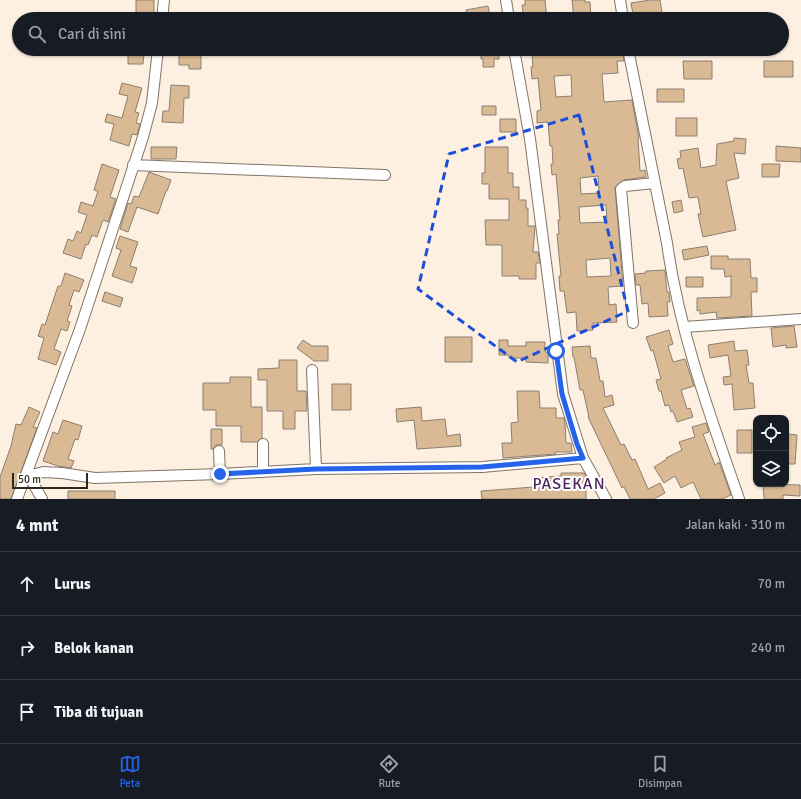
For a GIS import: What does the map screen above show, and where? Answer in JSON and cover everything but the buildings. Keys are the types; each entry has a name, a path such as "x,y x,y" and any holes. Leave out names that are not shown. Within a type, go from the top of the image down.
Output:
{"street":[{"path":"163,12 164,0"},
{"path":"506,0 508,12"},
{"path":"620,0 622,12"},
{"path":"17,499 27,476 80,329 143,137 152,103 157,56"},
{"path":"515,56 530,139 562,394 577,444 583,458 606,499"},
{"path":"629,56 684,327 700,385 739,499"},
{"path":"133,165 385,175"},
{"path":"633,323 621,189 625,186 655,183"},
{"path":"684,327 801,319"},
{"path":"312,370 316,469"},
{"path":"262,472 263,444"},
{"path":"218,451 220,474"},
{"path":"27,476 43,472 62,473 90,478 316,469 482,467 583,458"},
{"path":"27,476 42,499"}],"highlighted area":[{"path":"579,115 628,311 517,362 418,289 449,154"}],"district":[{"name":"PASEKAN","path":"569,484"}],"route":[{"path":"220,474 316,469 482,467 583,458 577,444 562,394 556,351"}]}
